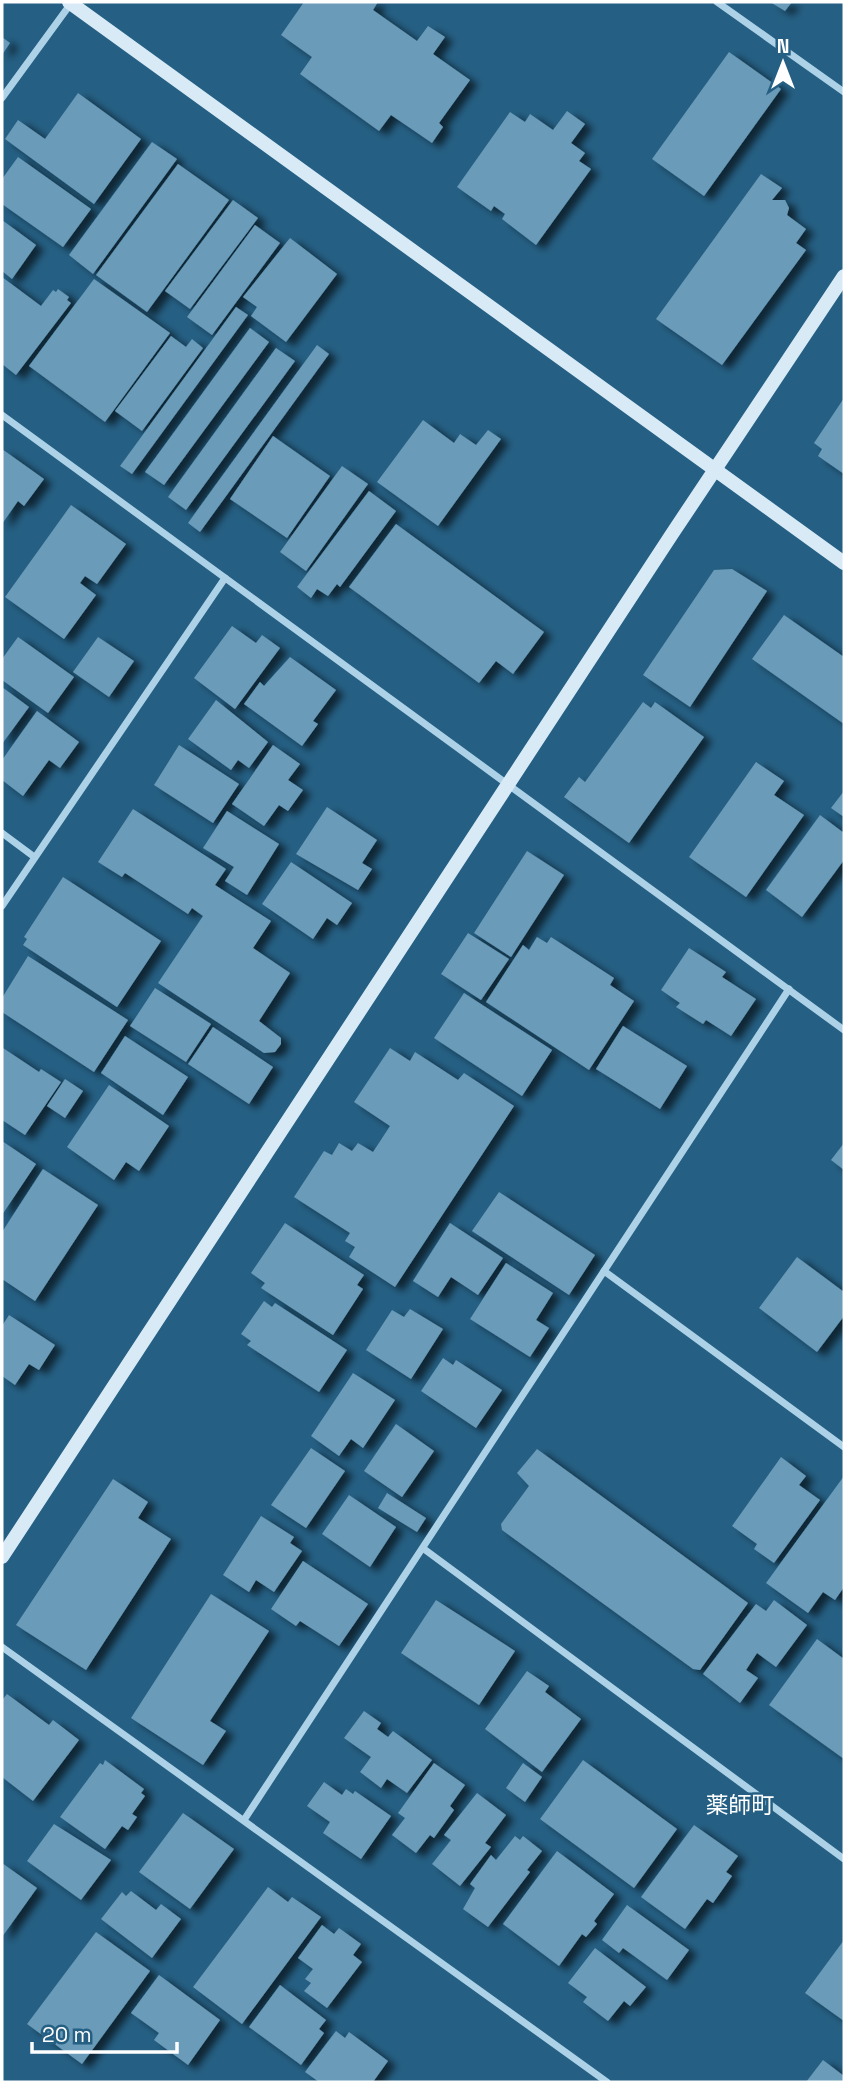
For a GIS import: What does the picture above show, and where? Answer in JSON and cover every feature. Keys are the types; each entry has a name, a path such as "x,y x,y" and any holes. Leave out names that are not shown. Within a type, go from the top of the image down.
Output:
{"street":[{"path":"2,99 71,2 844,563"},
{"path":"717,2 844,92"},
{"path":"2,1557 844,276"},
{"path":"2,415 844,1030"},
{"path":"2,906 33,856 225,578"},
{"path":"2,833 33,856"},
{"path":"244,1820 789,989"},
{"path":"604,1270 844,1447"},
{"path":"424,1549 844,1859"},
{"path":"2,1647 607,2082"}],"building":[{"path":"304,2 378,2 373,10 417,41 428,26 445,37 433,54 470,80 439,123 443,127 432,143 391,115 379,131 300,74 312,57 281,35"},
{"path":"770,2 792,2 785,11"},
{"path":"2,37 10,43 2,55"},
{"path":"729,52 781,89 704,196 652,159"},
{"path":"78,93 141,139 94,204 5,139 18,120 45,139"},
{"path":"567,111 585,124 571,143 585,153 579,161 591,169 536,245 502,219 505,214 494,206 491,211 457,187 510,112 525,122 530,114 553,130"},
{"path":"152,142 177,159 93,274 69,255"},
{"path":"18,157 91,209 63,247 2,204 2,179"},
{"path":"178,164 229,200 147,312 96,275"},
{"path":"761,174 782,188 772,200 785,200 789,208 787,215 806,229 796,243 806,250 722,365 656,319"},
{"path":"233,200 258,218 190,309 165,291"},
{"path":"2,220 36,245 12,279 2,271"},
{"path":"255,225 280,243 212,335 187,317"},
{"path":"290,238 337,274 286,342 251,316 257,307 243,297"},
{"path":"2,277 41,306 53,290 56,292 58,289 69,297 67,300 71,303 16,375 2,364"},
{"path":"94,279 170,333 105,422 29,366"},
{"path":"236,307 248,315 132,474 120,466"},
{"path":"250,328 269,342 164,485 145,472"},
{"path":"171,336 186,347 192,339 203,348 142,431 115,411"},
{"path":"317,345 329,354 200,532 188,523"},
{"path":"276,348 295,361 186,510 168,497"},
{"path":"844,398 844,474 818,456 822,449 814,443"},
{"path":"423,420 454,443 460,434 476,445 488,430 501,439 438,526 377,482"},
{"path":"273,436 330,476 287,538 230,499"},
{"path":"2,449 44,479 24,506 18,501 2,524"},
{"path":"342,466 368,484 306,571 280,552"},
{"path":"369,491 396,511 340,587 337,584 328,596 317,589 311,598 297,587"},
{"path":"71,505 126,544 97,584 85,576 80,583 96,595 64,639 5,597"},
{"path":"396,524 544,632 513,674 496,661 479,683 349,587"},
{"path":"732,569 767,591 690,707 643,675 714,570"},
{"path":"784,615 844,657 844,724 752,659"},
{"path":"232,626 256,643 262,635 280,648 235,709 194,678"},
{"path":"18,637 74,677 48,713 2,680 2,659"},
{"path":"98,637 134,661 109,697 73,672"},
{"path":"290,657 336,690 313,721 318,724 302,746 244,704 260,682 264,686"},
{"path":"2,687 29,707 2,744"},
{"path":"216,700 268,742 249,768 238,760 231,770 188,739"},
{"path":"643,702 651,708 655,702 704,737 629,843 564,797 579,777 585,782"},
{"path":"37,711 79,742 60,768 49,760 23,796 2,780 2,760"},
{"path":"179,745 239,784 213,823 154,785"},
{"path":"273,745 300,764 288,780 303,790 288,811 279,805 264,826 232,804"},
{"path":"756,762 784,781 774,795 804,815 746,897 689,857"},
{"path":"844,791 844,817 831,808"},
{"path":"327,807 377,840 362,863 372,869 358,890 296,854"},
{"path":"133,809 226,869 215,885 271,921 253,948 290,973 259,1021 281,1038 281,1044 275,1052 264,1053 158,983 203,916 192,908 188,914 125,873 122,877 98,862"},
{"path":"227,811 279,844 247,895 225,881 234,867 203,848"},
{"path":"820,815 844,833 844,860 802,917 766,890"},
{"path":"527,851 564,875 511,957 474,933"},
{"path":"291,862 352,903 337,925 327,918 313,939 262,904"},
{"path":"63,877 161,941 117,1007 23,945 27,939 24,937"},
{"path":"468,933 509,959 481,1000 441,974"},
{"path":"537,937 547,943 551,937 614,978 610,985 634,1001 589,1070 486,1002 523,945 529,950"},
{"path":"689,948 726,972 722,977 756,999 731,1036 706,1020 703,1024 676,1007 680,1003 661,990"},
{"path":"28,956 128,1020 94,1072 2,1012 2,998"},
{"path":"155,988 211,1024 186,1062 130,1026"},
{"path":"464,993 552,1050 522,1096 434,1038"},
{"path":"623,1026 687,1066 660,1109 596,1069"},
{"path":"213,1027 273,1067 249,1104 188,1064"},
{"path":"125,1036 188,1077 163,1115 101,1073"},
{"path":"3,1048 39,1072 41,1069 61,1082 25,1135 2,1120"},
{"path":"390,1048 410,1061 415,1052 458,1080 464,1073 514,1106 395,1287 349,1257 355,1247 345,1241 350,1233 294,1197 324,1151 332,1155 339,1143 352,1151 358,1143 373,1152 390,1126 354,1102"},
{"path":"65,1079 83,1091 65,1118 47,1106"},
{"path":"109,1085 169,1126 139,1171 126,1162 114,1180 67,1147"},
{"path":"2,1141 36,1164 2,1215"},
{"path":"844,1143 844,1170 831,1160"},
{"path":"43,1169 98,1205 35,1301 2,1279 2,1232"},
{"path":"499,1192 595,1255 569,1295 472,1231"},
{"path":"285,1223 364,1275 357,1285 363,1289 333,1335 261,1288 265,1283 251,1273"},
{"path":"450,1223 503,1258 478,1295 451,1277 438,1297 413,1281"},
{"path":"797,1257 844,1292 844,1316 817,1352 759,1308"},
{"path":"506,1263 553,1293 536,1320 549,1328 530,1357 470,1319"},
{"path":"264,1301 272,1307 275,1303 347,1350 319,1392 247,1345 251,1341 241,1334"},
{"path":"410,1309 443,1329 411,1379 366,1350 392,1310 404,1317"},
{"path":"9,1315 55,1345 39,1370 29,1364 15,1385 2,1376 2,1326"},
{"path":"443,1358 453,1365 456,1360 502,1390 476,1428 421,1391"},
{"path":"353,1373 395,1400 363,1448 351,1439 339,1456 311,1436"},
{"path":"396,1424 434,1451 402,1497 364,1471"},
{"path":"311,1448 345,1471 306,1528 271,1505"},
{"path":"537,1449 748,1603 700,1670 693,1669 502,1530 501,1524 529,1486 517,1473"},
{"path":"781,1457 806,1476 799,1485 820,1500 774,1563 754,1549 757,1544 732,1526"},
{"path":"844,1476 844,1587 835,1600 823,1592 808,1613 766,1583"},
{"path":"113,1479 148,1502 138,1518 171,1539 86,1670 16,1625"},
{"path":"387,1493 426,1518 417,1532 378,1508"},
{"path":"349,1495 396,1527 370,1567 322,1534"},
{"path":"261,1516 294,1537 290,1543 302,1551 274,1592 256,1580 249,1592 223,1575"},
{"path":"303,1561 368,1604 339,1646 300,1621 296,1626 271,1609"},
{"path":"211,1594 269,1631 210,1721 226,1731 203,1765 131,1718"},
{"path":"436,1600 515,1651 479,1705 401,1653"},
{"path":"774,1600 807,1625 776,1667 757,1653 746,1670 758,1678 740,1703 703,1674 756,1604 766,1611"},
{"path":"817,1639 844,1659 844,1759 769,1705"},
{"path":"527,1671 549,1686 545,1692 581,1719 542,1772 485,1729"},
{"path":"7,1694 49,1725 53,1720 79,1740 33,1801 2,1777 2,1700"},
{"path":"364,1711 381,1723 377,1729 388,1737 393,1731 432,1760 407,1793 387,1779 381,1788 360,1772 371,1757 344,1738"},
{"path":"105,1760 144,1789 141,1793 145,1796 132,1814 137,1817 128,1830 122,1826 105,1849 60,1817"},
{"path":"583,1760 677,1829 634,1888 540,1819"},
{"path":"434,1763 465,1785 450,1806 454,1810 434,1838 430,1835 416,1853 392,1835 405,1818 398,1813"},
{"path":"523,1763 542,1777 525,1802 506,1788"},
{"path":"324,1782 342,1795 346,1789 353,1794 355,1791 391,1816 361,1859 323,1833 330,1822 307,1806"},
{"path":"477,1793 506,1815 485,1843 491,1847 460,1886 432,1864 451,1840 444,1835"},
{"path":"183,1813 234,1849 190,1909 139,1872"},
{"path":"54,1824 111,1860 81,1900 27,1861"},
{"path":"694,1825 738,1856 726,1872 732,1876 713,1903 707,1899 685,1929 641,1897"},
{"path":"515,1836 520,1840 523,1836 542,1851 527,1870 530,1872 488,1927 463,1909 475,1888 470,1884 491,1855 496,1860"},
{"path":"557,1851 614,1894 594,1921 597,1924 586,1937 582,1934 559,1966 503,1924"},
{"path":"2,1863 37,1888 2,1937"},
{"path":"268,1887 288,1902 292,1897 321,1917 242,2024 193,1987"},
{"path":"131,1891 156,1910 161,1904 181,1919 152,1958 101,1919 122,1892 126,1896"},
{"path":"627,1905 689,1950 667,1980 623,1948 619,1953 602,1940"},
{"path":"322,1925 334,1934 339,1928 361,1944 353,1955 362,1962 327,2008 304,1991 311,1983 305,1979 313,1969 298,1958"},
{"path":"96,1932 150,1971 82,2064 27,2024"},
{"path":"844,1940 844,2021 805,1993"},
{"path":"595,1948 646,1987 630,2006 624,2001 608,2021 583,2002 587,1997 568,1983"},
{"path":"159,1975 220,2020 188,2065 154,2040 159,2033 131,2013"},
{"path":"280,1985 326,2020 319,2029 324,2033 301,2065 249,2027"},
{"path":"336,2031 345,2038 349,2032 388,2061 373,2082 319,2082 305,2072"},
{"path":"823,2060 844,2076 844,2082 806,2082"}],"district":[{"name":"薬師町","path":"740,1805"}]}
